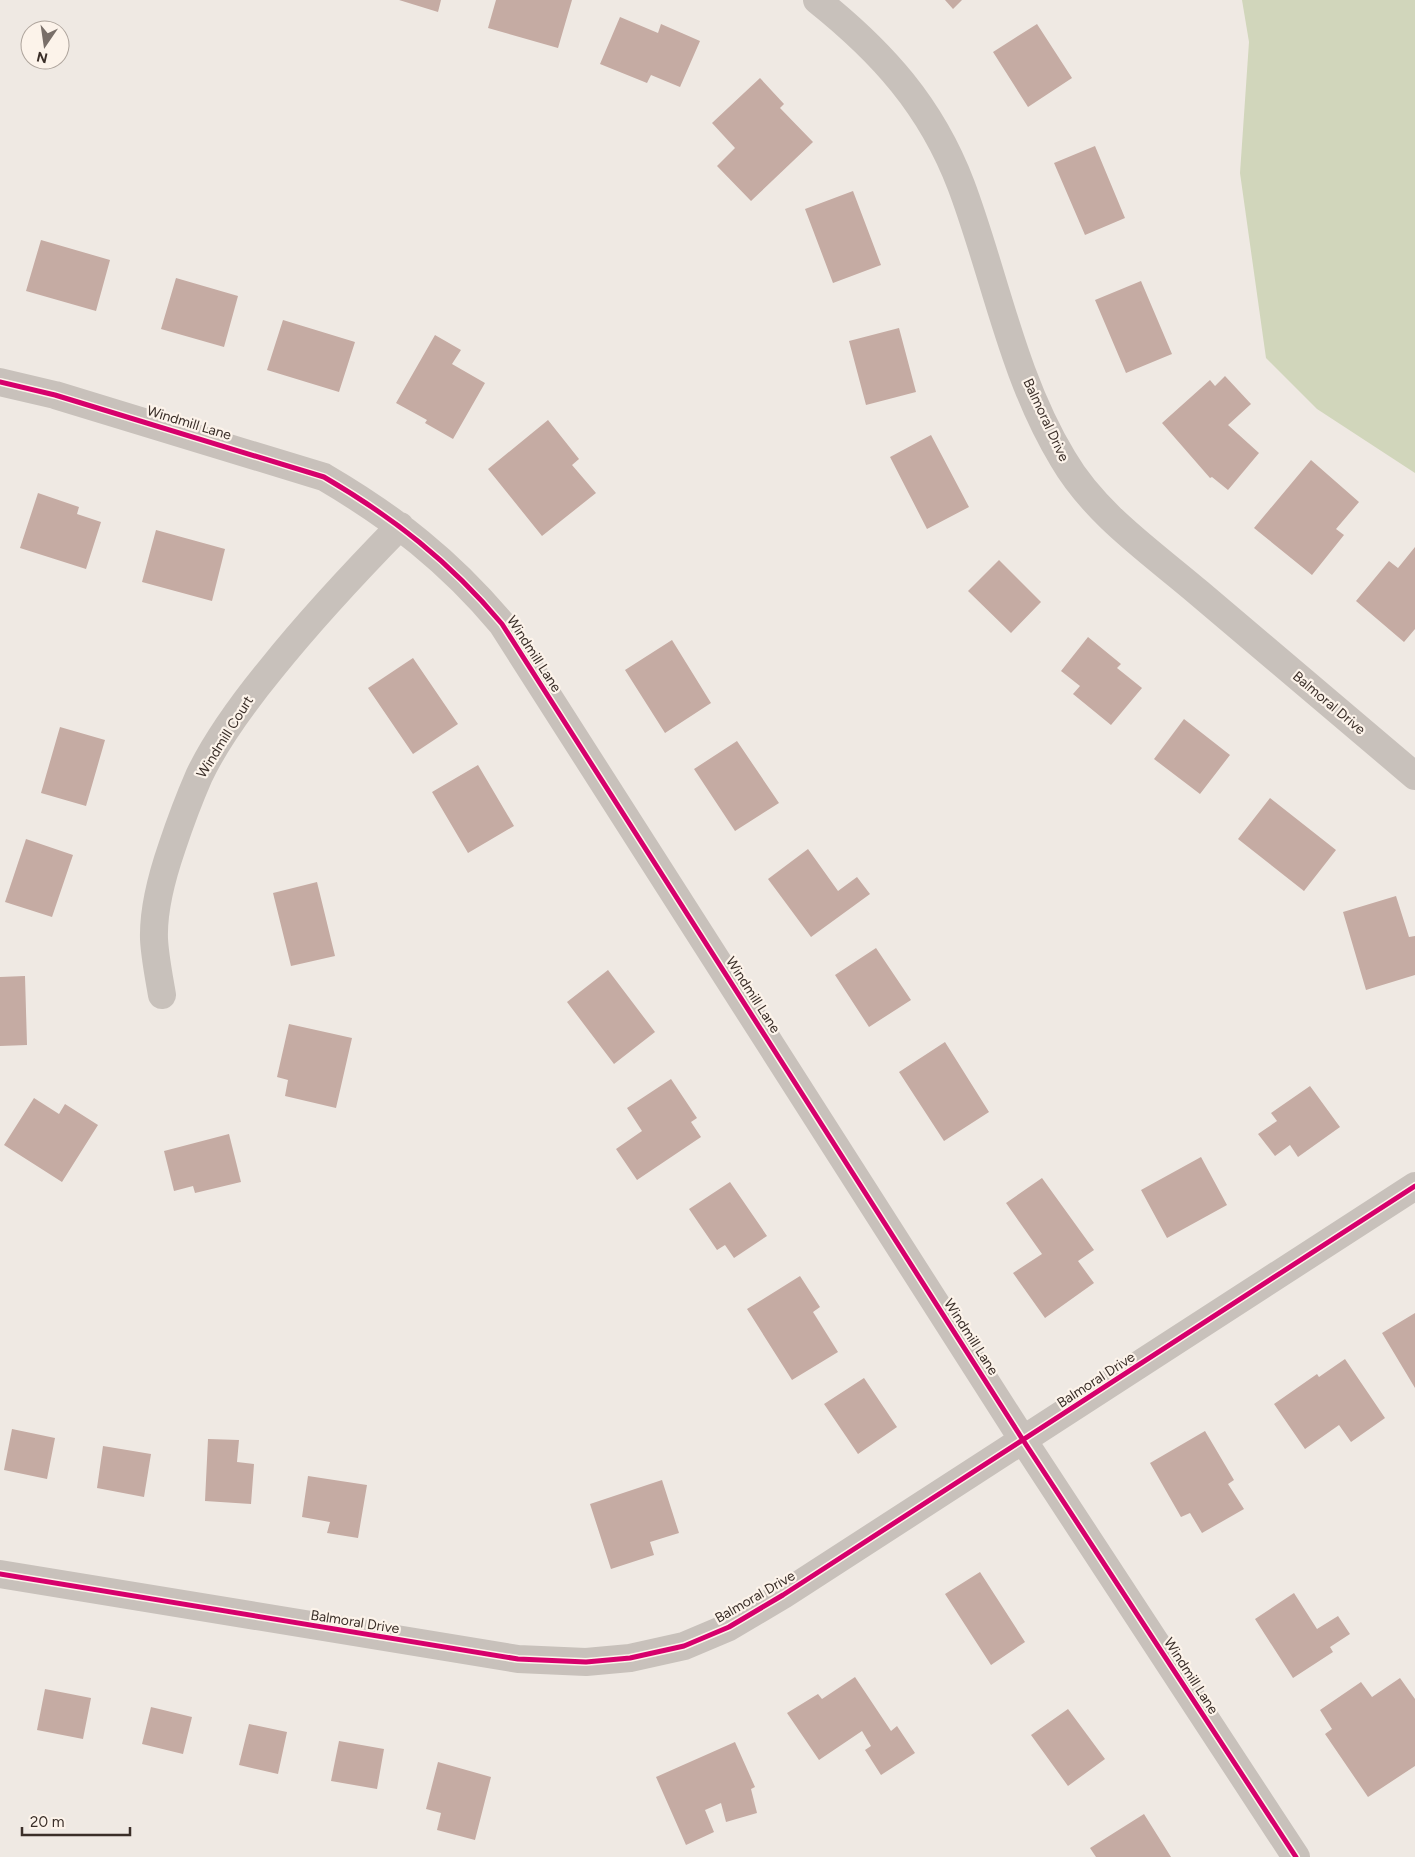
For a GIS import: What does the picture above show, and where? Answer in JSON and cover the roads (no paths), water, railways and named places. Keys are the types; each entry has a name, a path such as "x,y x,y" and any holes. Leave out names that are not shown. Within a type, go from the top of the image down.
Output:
{"street":[{"name":"Balmoral Drive","path":"817,0 867,43 905,85 928,118 960,183 1016,352 1038,410 1063,459 1090,498 1137,541 1415,776"},
{"name":"Windmill Lane","path":"0,382 115,412 324,477 362,499 400,526 436,555 474,590 502,624 1023,1440 1296,1857"},
{"name":"Windmill Court","path":"162,996 154,939 156,907 161,879 177,832 200,776 222,736 250,696 298,636 352,575 400,526"},
{"name":"Balmoral Drive","path":"0,1574 518,1659 586,1662 630,1658 684,1646 729,1627 783,1595 1415,1186"}]}
